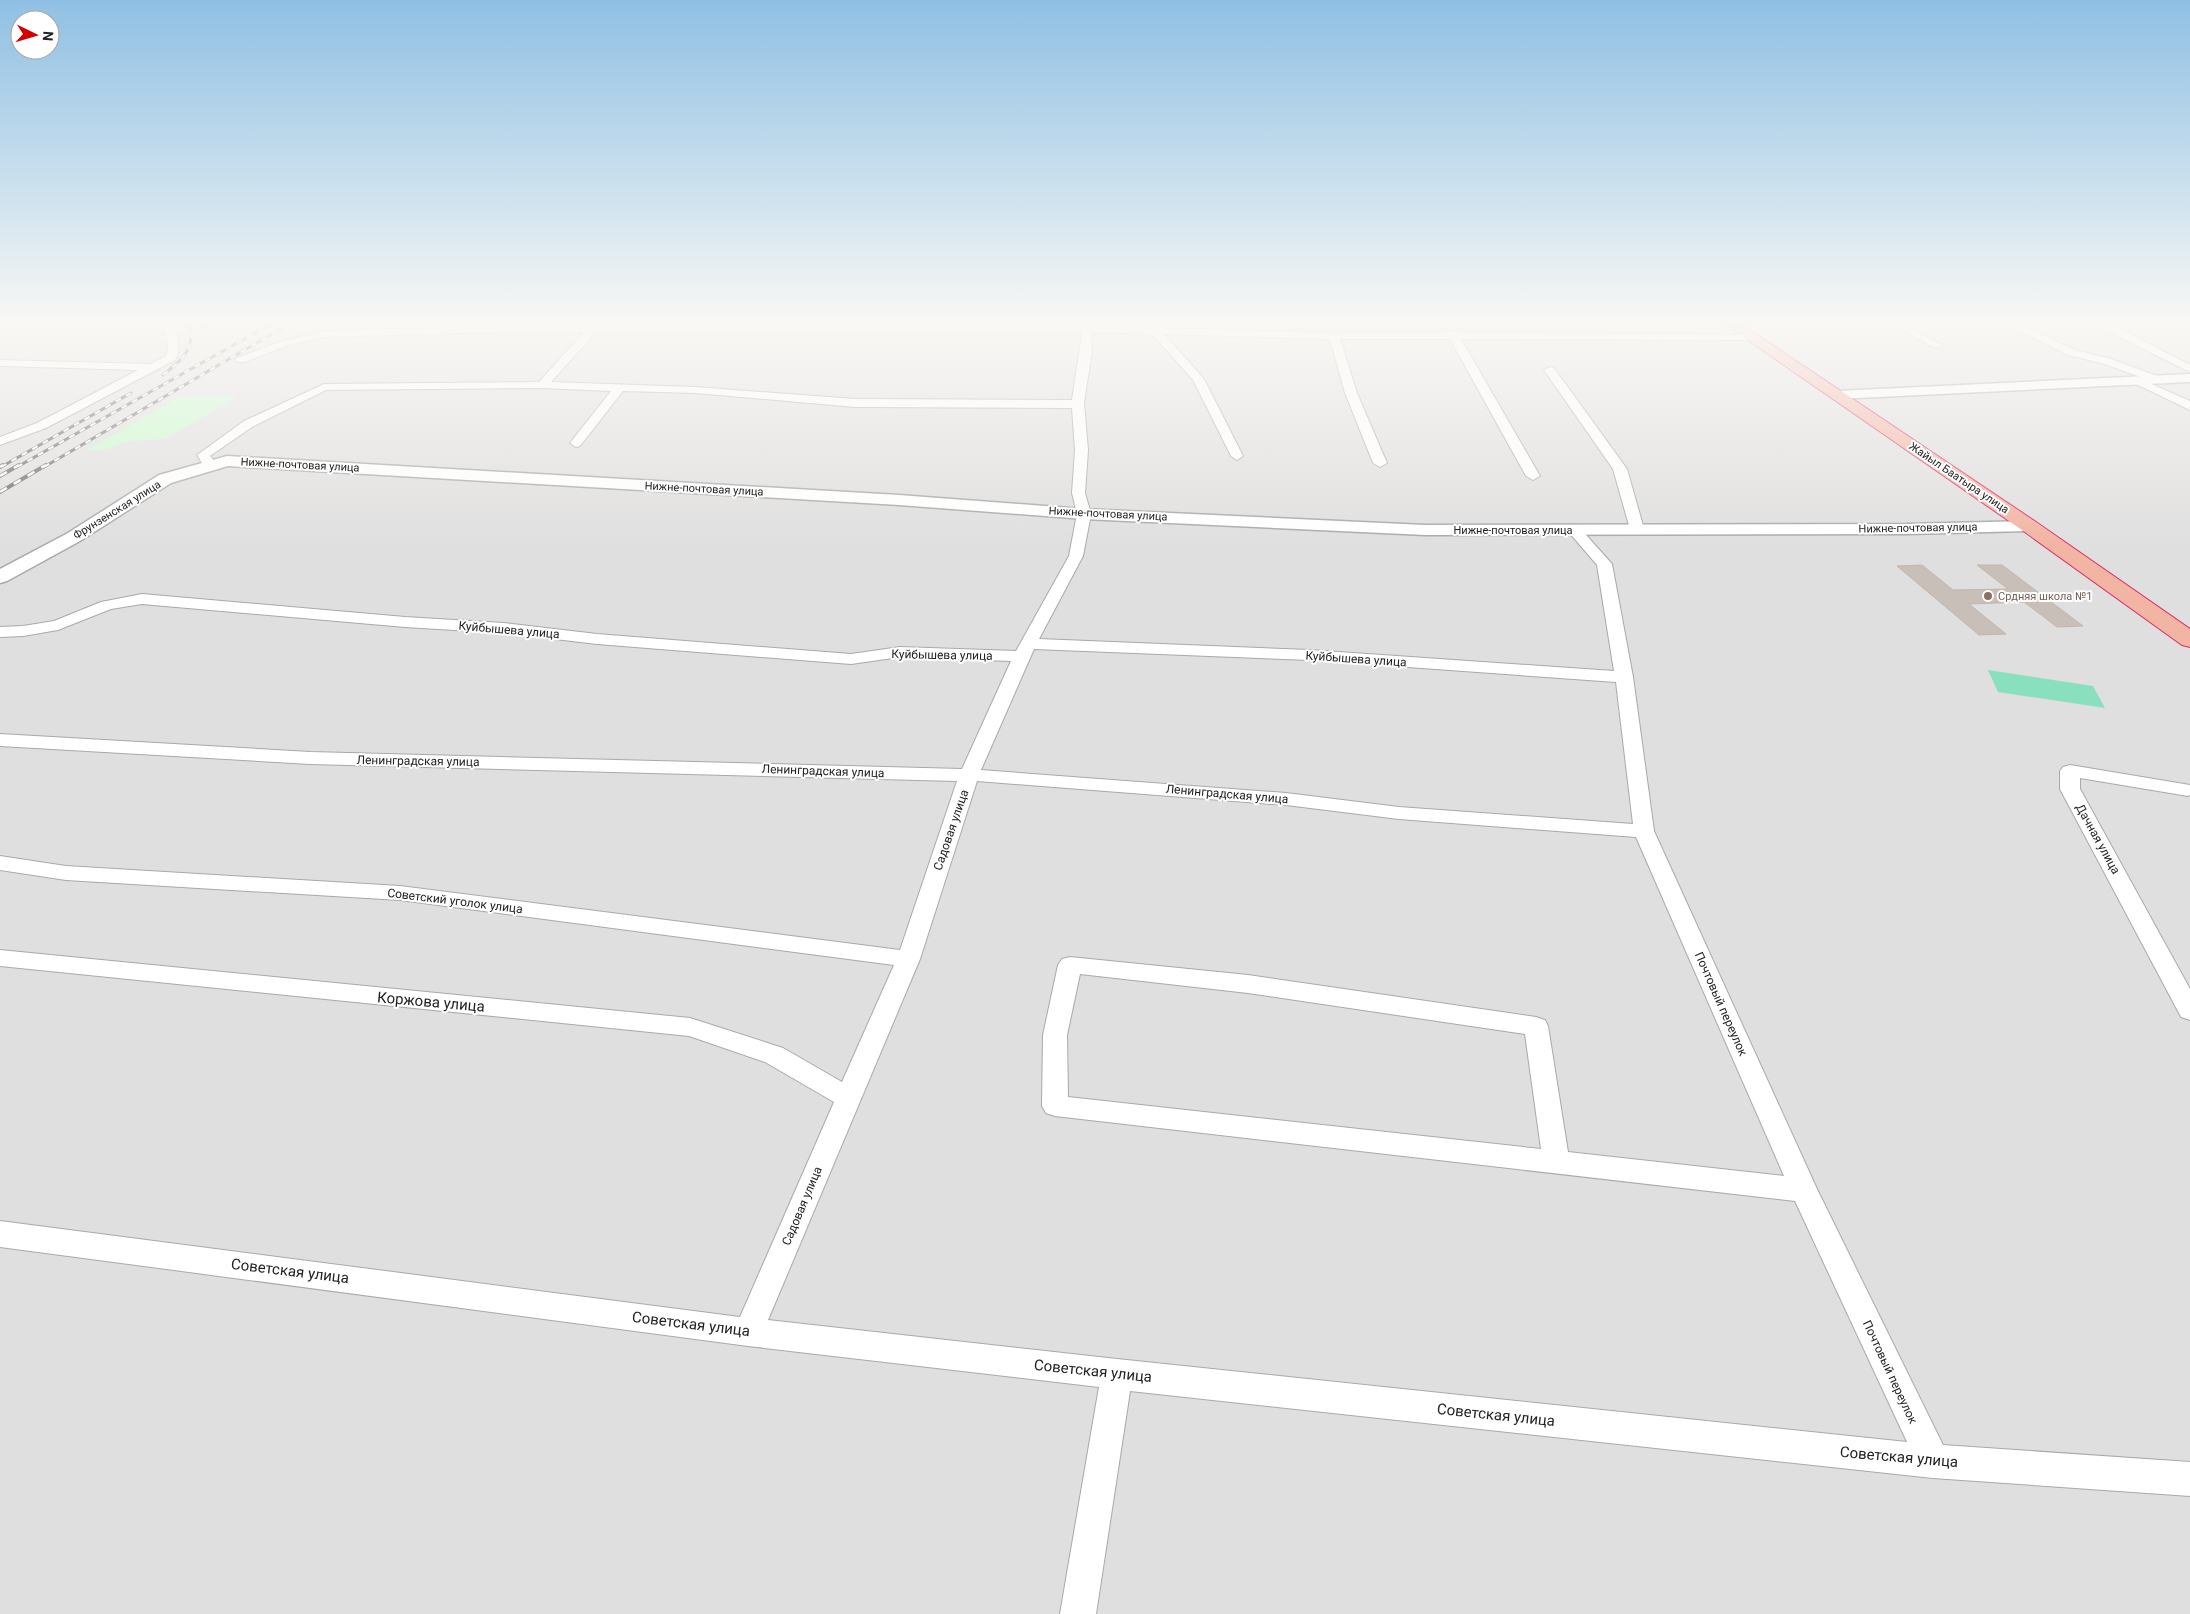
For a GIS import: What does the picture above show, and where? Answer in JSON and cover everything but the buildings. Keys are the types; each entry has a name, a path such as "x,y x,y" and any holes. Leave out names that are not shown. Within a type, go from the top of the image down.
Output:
{"highway":[{"name":"Жайыл Баатыра улица","path":"1837,395 2019,526 2190,640"}],"street":[{"path":"0,441 60,418 98,395"},
{"path":"210,465 203,455 248,424 307,395"},
{"path":"576,443 613,395"},
{"path":"760,395 855,403 1078,404"},
{"name":"Садовая улица","path":"748,1332 908,960 969,775 1025,650 1076,556 1084,514 1078,501 1081,455 1079,395"},
{"path":"1206,395 1237,456"},
{"path":"1352,395 1380,463"},
{"path":"1483,395 1533,476"},
{"path":"1568,395 1620,469 1637,529"},
{"path":"2168,395 2190,406"},
{"name":"Нижне-почтовая улица","path":"210,465 227,461 899,500 1084,514 1425,530 1906,529 2019,526"},
{"name":"Фрунзенская улица","path":"0,577 74,537 166,479 210,465"},
{"name":"Почтовый переулок","path":"1574,530 1604,564 1624,677 1644,831 1804,1190 1933,1462"},
{"name":"Куйбышева улица","path":"0,632 23,631 58,625 107,605 142,599 396,621 504,628 597,639 851,659 900,652 1025,650 1310,655 1624,677"},
{"name":"Ленинградская улица","path":"0,740 106,744 310,758 969,775 1286,799 1399,814 1644,831"},
{"name":"Дачная улица","path":"2188,790 2070,771 2070,789 2190,1011"},
{"name":"Советский уголок улица","path":"0,863 66,873 400,893 908,960"},
{"name":"Коржова улица","path":"0,958 690,1027 774,1055 848,1098"},
{"path":"1556,1164 1536,1026 1248,984 1070,965 1055,1035 1055,1106 1556,1164 1804,1190"},
{"name":"Советская улица","path":"0,1234 748,1332 1117,1374 1933,1462 2190,1479"},
{"path":"1078,1614 1117,1374"}],"shaded area":[{"path":"0,395 2190,395 2190,1614 0,1614"}],"green space":[{"path":"181,396 239,396 165,439 129,441 103,450 87,450"},
{"path":"1988,670 2093,686 2105,708 1998,692"}],"railway":[{"path":"1,467 127,395"},
{"path":"17,467 144,395"},
{"path":"44,467 167,395"},
{"path":"0,476 19,465"},
{"path":"0,492 46,465"}],"place":[{"name":"Срдняя школа №1","path":"1988,596"}]}
